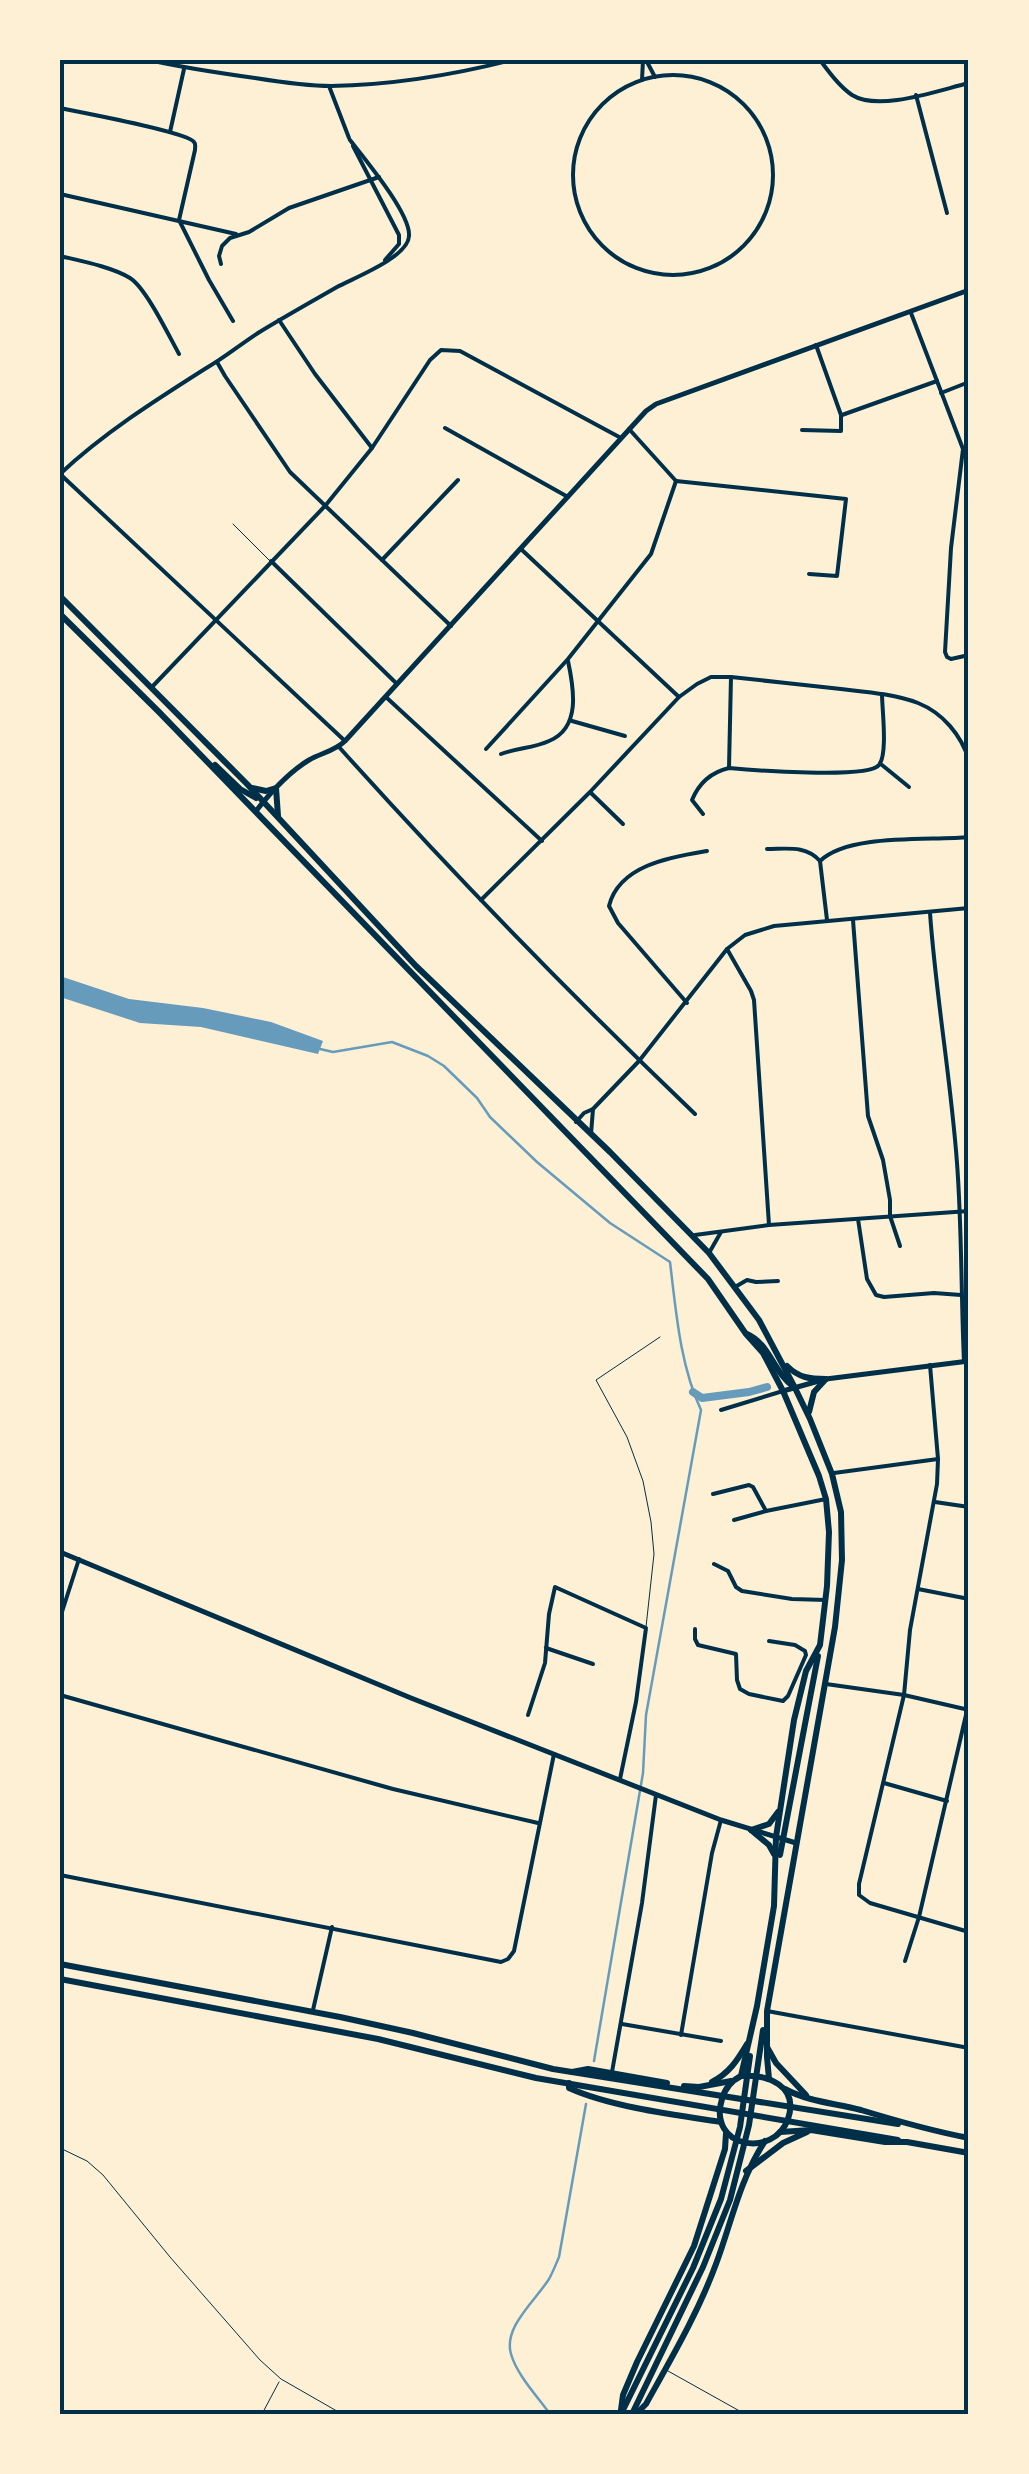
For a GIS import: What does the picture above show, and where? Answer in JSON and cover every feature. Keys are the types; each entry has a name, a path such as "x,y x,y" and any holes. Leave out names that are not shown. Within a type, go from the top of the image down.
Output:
{"main road":[{"path":"60,596 247,784 416,966 691,1235 759,1320 810,1419 832,1474 841,1512 840,1586 767,2011 769,2079"},
{"path":"60,614 708,1278 763,1353 808,1449 826,1499 829,1548 819,1670 750,2125 730,2200 703,2268 635,2399 621,2414"},
{"path":"205,760 262,802"},
{"path":"247,784 256,790 276,788 278,818"},
{"path":"746,1334 760,1340 784,1380 795,1388"},
{"path":"782,1361 799,1376 826,1380"},
{"path":"810,1419 811,1397 826,1380"},
{"path":"741,2076 774,1906 776,1836 794,1720 806,1672 820,1647"},
{"path":"634,2414 635,2399 724,2188 740,2128 772,1900 819,1670 829,1660"},
{"path":"751,1830 769,1824 779,1811"},
{"path":"751,1830 769,1845 776,1860"},
{"path":"60,1964 413,2033 597,2077 843,2114 969,2138"},
{"path":"60,1980 378,2039 536,2078 969,2153"},
{"path":"706,2086 724,2076 750,2039"},
{"path":"767,2046 776,2064 810,2099"},
{"path":"572,2072 588,2069 670,2084 706,2086 741,2076 769,2079 810,2099 912,2126"},
{"path":"732,2081 722,2100 721,2122 726,2132 744,2143 765,2141 780,2132 811,2130 908,2142"},
{"path":"569,2083 578,2092 721,2122"},
{"path":"780,2132 789,2114 785,2088"},
{"path":"746,2172 783,2142 811,2130"},
{"path":"621,2414 622,2395 694,2246 726,2132"},
{"path":"634,2414 646,2404 690,2322 716,2264 746,2172 765,2141"}],"street":[{"path":"149,60 329,86 410,80 512,60"},
{"path":"644,60 655,76"},
{"path":"642,80 644,60"},
{"path":"820,60 842,86 866,100 892,101 969,83"},
{"path":"170,132 184,68"},
{"path":"676,75 698,78 730,92 755,116 769,144 774,178 762,220 750,239 733,254 704,270 656,273 625,262 598,240 581,214 575,196 573,178 584,130 606,100 642,80 676,75"},
{"path":"329,86 350,140 399,234 394,252 381,263"},
{"path":"916,95 947,213"},
{"path":"60,108 170,132 196,144 179,220 233,322"},
{"path":"345,741 60,474 132,416 279,320 405,248 409,231 379,177 350,140"},
{"path":"60,194 238,234 249,232 289,208 379,177"},
{"path":"220,264 222,246 238,234"},
{"path":"60,256 129,277 140,286 179,354"},
{"path":"255,812 305,762 345,741 646,411 656,404 969,290"},
{"path":"911,313 940,393 966,448 951,548 945,652 951,659 969,655"},
{"path":"279,320 372,448"},
{"path":"802,430 842,431 841,415 816,345"},
{"path":"152,688 324,506 372,448 430,360 446,349 460,351 621,438"},
{"path":"217,362 290,472 451,626"},
{"path":"841,415 936,381"},
{"path":"940,393 969,382"},
{"path":"445,428 568,498"},
{"path":"629,428 676,481 846,500 837,576 809,574"},
{"path":"381,560 458,480"},
{"path":"486,750 568,659 651,554 676,481"},
{"path":"521,550 679,697"},
{"path":"270,561 398,685"},
{"path":"501,754 550,741 570,721 574,699 568,659"},
{"path":"481,900 679,697 712,677 882,694 916,702 949,725 966,744 969,760"},
{"path":"729,768 731,677"},
{"path":"704,814 692,800 694,794 710,776 729,768 866,772 880,764 884,752 882,694"},
{"path":"387,697 542,840"},
{"path":"570,721 625,736"},
{"path":"339,747 481,900 695,1114"},
{"path":"880,764 910,787"},
{"path":"590,792 623,824"},
{"path":"820,861 838,850 868,844 969,837"},
{"path":"767,849 800,848 820,861 827,920"},
{"path":"687,1003 618,923 609,906 630,874 707,851"},
{"path":"576,1122 639,1061 727,949 745,934 764,927 969,908"},
{"path":"721,1410 826,1380 966,1361 958,1166 930,913"},
{"path":"853,920 868,1116 883,1160 890,1216 900,1246"},
{"path":"727,949 754,1000 768,1225"},
{"path":"591,1136 593,1109"},
{"path":"691,1235 768,1225 969,1211"},
{"path":"858,1218 867,1280 876,1295 961,1295"},
{"path":"708,1254 721,1232"},
{"path":"735,1287 747,1280 778,1281"},
{"path":"930,1365 938,1460 934,1502 910,1630 904,1694 859,1895 870,1903 969,1932"},
{"path":"832,1474 938,1460"},
{"path":"713,1494 749,1485 766,1511"},
{"path":"734,1520 826,1499"},
{"path":"934,1502 969,1508"},
{"path":"60,1552 411,1698 721,1820 796,1843"},
{"path":"60,1618 79,1558"},
{"path":"714,1564 728,1571 736,1588 742,1591 792,1600 826,1600"},
{"path":"528,1715 544,1664 555,1586 646,1628 620,1779"},
{"path":"918,1589 969,1599"},
{"path":"696,1629 694,1639 698,1645 736,1654 740,1690 783,1701 803,1665 805,1651"},
{"path":"769,1642 795,1645 805,1651 820,1647"},
{"path":"546,1648 594,1664"},
{"path":"824,1683 904,1694 968,1710"},
{"path":"60,1695 393,1790 538,1823"},
{"path":"905,1960 948,1802 969,1702"},
{"path":"60,1875 502,1962 514,1951 554,1754"},
{"path":"884,1784 948,1802"},
{"path":"612,2072 642,1903 655,1793"},
{"path":"681,2035 721,1820"},
{"path":"312,2012 332,1927"},
{"path":"767,2011 969,2048"},
{"path":"620,2024 720,2040"}],"lane":[{"path":"233,524 270,561"},
{"path":"646,1628 654,1554 643,1481 627,1436 596,1380 660,1338"},
{"path":"60,2148 95,2166 244,2343 281,2379 342,2414"},
{"path":"665,2370 746,2414"},
{"path":"262,2414 281,2379"}],"water":[{"path":"60,976 129,999 271,1022 323,1041 318,1054 201,1027 140,1023 60,997"}],"waterway":[{"path":"320,1049 333,1052 392,1042 428,1056 477,1098 490,1117 537,1162 610,1223 670,1262 684,1356 701,1410 646,1715 643,1773 594,2061"},
{"path":"693,1392 702,1398 767,1387"},
{"path":"550,2414 518,2370 510,2344 516,2324 549,2279 559,2257 586,2104"}]}
